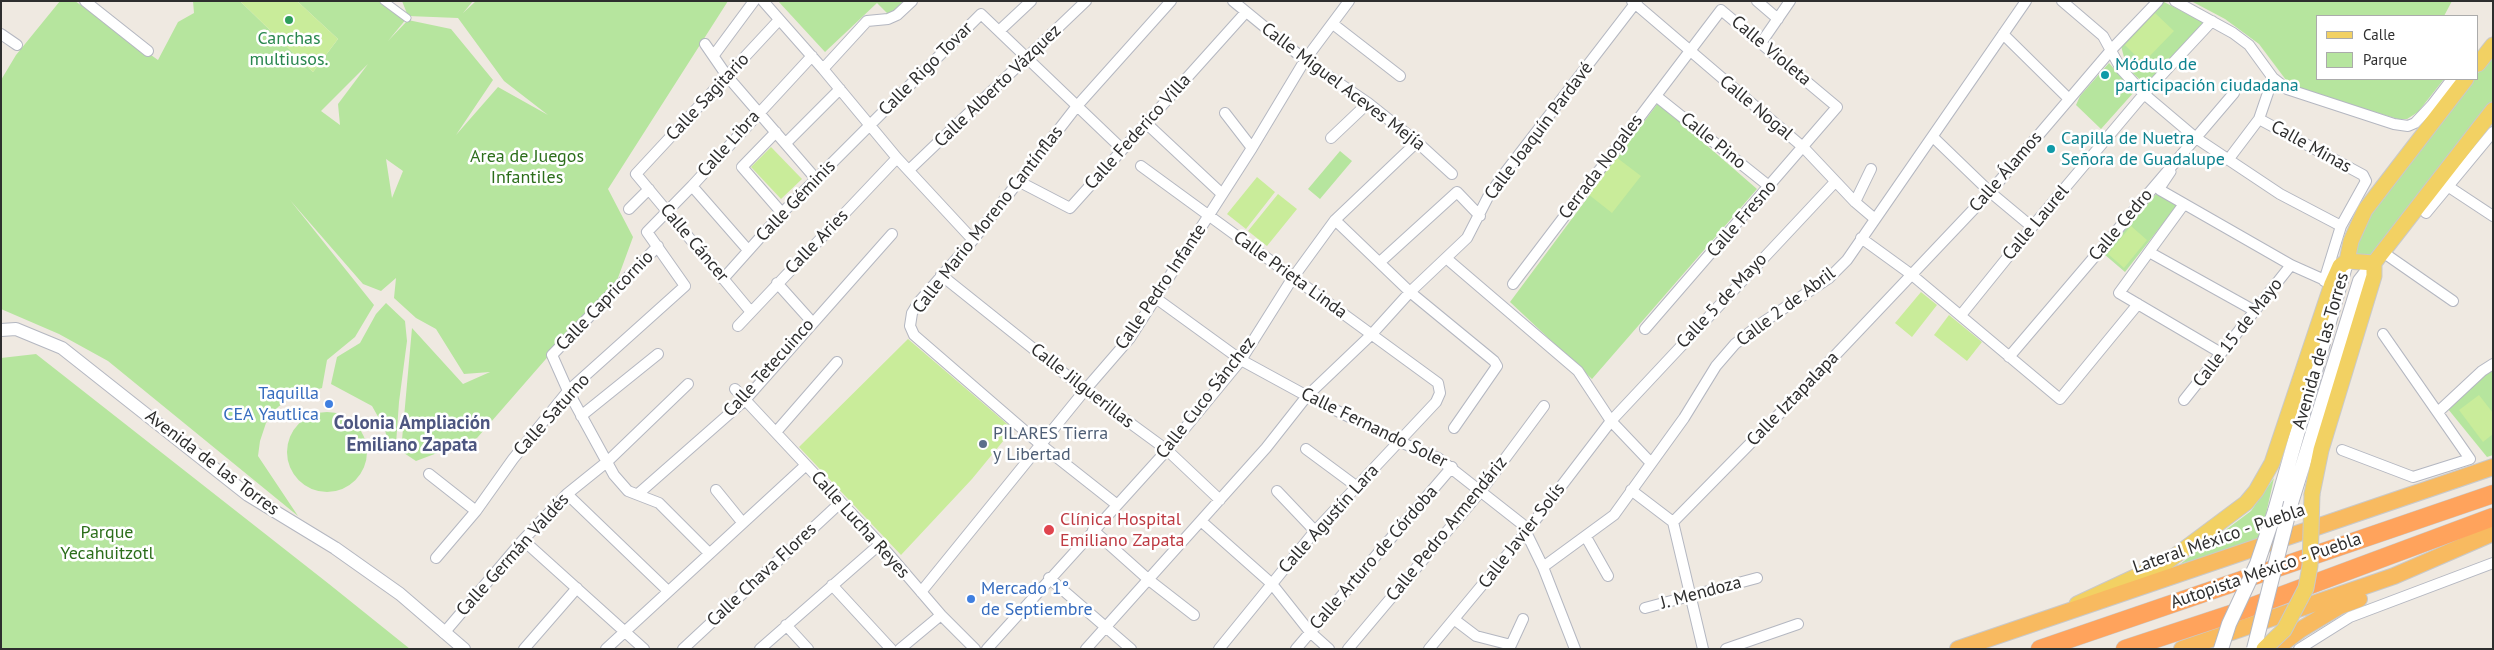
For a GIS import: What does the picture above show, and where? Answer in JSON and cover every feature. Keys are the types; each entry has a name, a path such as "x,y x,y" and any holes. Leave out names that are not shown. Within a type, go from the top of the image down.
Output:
{"highway":[{"name":"Lateral México - Puebla","path":"1958,649 2493,467"},
{"name":"Autopista México - Puebla","path":"2040,649 2493,494"},
{"name":"Autopista México - Puebla","path":"2125,649 2240,611 2493,517"},
{"path":"2182,649 2394,576 2493,533"},
{"path":"2275,649 2300,630 2340,606 2493,545"}],"main road":[{"path":"2479,61 2493,45"},
{"name":"Avenida de las Torres","path":"2221,649 2229,624 2258,564 2347,261 2351,241 2364,210 2465,80"},
{"name":"Avenida de las Torres","path":"2254,649 2291,503 2360,281 2493,110"},
{"path":"2066,612 2082,600 2167,562 2227,520 2256,491 2272,463 2280,442 2328,282 2340,266 2347,261 2379,258 2321,450 2312,494 2310,566 2306,588 2284,630 2264,649"}],"street":[{"path":"85,1 148,51"},
{"path":"384,1 407,18"},
{"path":"714,55 754,1"},
{"path":"763,1 823,68 898,158 972,240"},
{"path":"823,68 867,21 897,16 912,1"},
{"name":"Calle Rigo Tovar","path":"870,125 981,14 999,31 1031,1"},
{"name":"Calle Alberto Vázquez","path":"909,170 1086,1"},
{"name":"Calle Mario Moreno Cantínflas","path":"1116,504 1040,444 914,335 910,326 912,313 941,275 972,240 1077,106 1171,1"},
{"name":"Calle Miguel Aceves Mejía","path":"1234,1 1305,60 1368,103 1417,142 1452,174"},
{"name":"Calle Pedro Infante","path":"921,592 1040,444 1130,338 1252,148 1305,60 1349,1"},
{"path":"1757,1 1778,19"},
{"path":"1761,43 1790,1"},
{"name":"Calle 2 de Abril","path":"1543,567 1614,515 1684,418 1716,366 1735,344 1758,325 1829,278 1847,260 2026,1"},
{"path":"2062,1 2103,36 2121,69 2144,94 2196,138 2280,194 2341,226 2328,282 2291,265 2160,190 2173,170 2176,160"},
{"name":"Calle Álamos","path":"1912,275 1990,192 2112,50 2158,1"},
{"path":"2175,1 2233,33 2249,45 2273,78 2287,89 2394,124 2408,126 2415,123 2424,115 2451,80"},
{"name":"Calle Nogal","path":"1635,2 1804,148 1835,182 1875,219"},
{"name":"Calle Joaquín Pardavé","path":"1086,649 1266,448 1307,396 1372,334 1410,292 1467,238 1480,216 1488,197 1504,174 1635,2"},
{"name":"Calle Violeta","path":"1689,50 1721,10 1837,107"},
{"name":"Calle Federico Villa","path":"1018,181 1070,208 1246,12"},
{"name":"Calle Sagitario","path":"636,174 779,20"},
{"name":"Calle Laurel","path":"1961,315 2144,94 2212,21"},
{"path":"1333,24 1400,76"},
{"path":"999,31 1122,149"},
{"path":"1,34 16,45"},
{"path":"2003,34 2069,99"},
{"path":"705,44 727,76 816,179"},
{"name":"Cerrada Nogales","path":"1513,284 1689,50"},
{"name":"Calle Libra","path":"658,246 647,232 668,212 759,111 812,56"},
{"path":"2228,160 2259,119 2273,78"},
{"path":"786,143 840,89"},
{"name":"Calle Cedro","path":"2009,357 2234,93"},
{"name":"Calle Pino","path":"1656,96 1770,187"},
{"path":"1331,138 1368,103"},
{"name":"Calle Fresno","path":"1645,329 1804,148 1837,107"},
{"path":"1225,113 1252,148"},
{"name":"Calle Minas","path":"2259,119 2363,175 2366,181 2364,187 2341,226"},
{"path":"1146,123 1222,194"},
{"name":"Calle Géminis","path":"723,279 782,213 870,125"},
{"path":"776,132 742,167 782,213"},
{"path":"2426,213 2493,132"},
{"path":"1933,137 1990,192 2032,227"},
{"name":"Calle Cuco Sánchez","path":"987,649 1049,578 1167,450 1241,360 1292,279 1335,220 1417,142"},
{"name":"Calle Aries","path":"738,326 898,158"},
{"name":"Calle Prieta Linda","path":"1141,166 1292,279 1372,334"},
{"path":"1855,202 1871,169"},
{"name":"Calle Cáncer","path":"636,174 751,312"},
{"name":"Calle 5 de Mayo","path":"1611,421 1835,182"},
{"path":"692,186 748,250"},
{"path":"2449,187 2493,216"},
{"path":"629,209 649,189"},
{"path":"1380,262 1457,192 1480,216"},
{"path":"2184,204 2119,293 2222,353"},
{"path":"1335,220 1410,292 1497,366 1454,428"},
{"name":"Calle Tetecuinco","path":"638,494 745,400 812,322 892,234"},
{"path":"1861,238 1912,275 2060,399 2138,304"},
{"name":"Calle Saturno","path":"436,558 476,511 513,459 568,391 685,286 658,246"},
{"name":"Calle Capricornio","path":"568,391 552,355 658,246"},
{"path":"2149,252 2255,311"},
{"path":"1446,258 1578,371 1611,421 1651,463"},
{"path":"2379,258 2452,301"},
{"name":"Calle 15 de Mayo","path":"2184,400 2291,265"},
{"name":"Calle Jilguerillas","path":"941,275 1085,390 1167,450 1220,500"},
{"name":"Calle Iztapalapa","path":"1673,522 1912,275"},
{"path":"778,283 812,322"},
{"name":"Calle Fernando Soler","path":"1156,299 1241,360 1307,396 1400,442 1438,458 1452,467 1522,524 1528,532 1543,567 1575,649"},
{"path":"1,324 16,329"},
{"name":"Avenida de las Torres","path":"1,330 16,329 62,348 248,494 357,562 400,594 464,649"},
{"name":"Calle Agustín Lara","path":"1219,649 1315,531 1400,442 1436,402 1440,394 1438,383 1372,334"},
{"path":"2342,450 2413,477 2470,458 2384,334"},
{"path":"581,416 658,354"},
{"path":"776,432 838,362"},
{"path":"2438,412 2482,371 2493,364"},
{"name":"Calle Germán Valdés","path":"444,633 523,540 567,494 608,461 688,384"},
{"name":"Calle Lucha Reyes","path":"735,389 880,544 941,615 975,649"},
{"path":"568,391 614,475 628,491 659,504 709,553"},
{"name":"Calle Pedro Armendáriz","path":"1348,649 1481,491 1544,406"},
{"name":"Calle Javier Solís","path":"1429,649 1456,620 1528,532 1611,421"},
{"path":"1306,449 1356,486"},
{"path":"606,649 806,465"},
{"name":"Calle Arturo de Córdoba","path":"1296,649 1452,467"},
{"path":"429,474 476,511"},
{"path":"716,490 742,522"},
{"path":"1631,490 1673,522 1703,649"},
{"path":"1277,491 1315,531"},
{"path":"567,494 668,591"},
{"name":"Calle Chava Flores","path":"684,649 840,502"},
{"path":"1201,521 1272,584 1310,632 1329,649"},
{"path":"1093,530 1149,580 1194,615"},
{"path":"1586,537 1608,576"},
{"path":"523,540 644,649"},
{"path":"760,649 832,584 880,544"},
{"path":"2298,649 2350,616 2493,562"},
{"path":"1049,578 1131,649"},
{"name":"J. Mendoza","path":"1645,608 1757,578"},
{"path":"832,584 892,649"},
{"path":"524,649 577,588"},
{"path":"900,649 941,615"},
{"path":"1456,620 1476,636 1511,645 1523,618"},
{"path":"1726,649 1798,624"},
{"path":"786,625 808,649"}],"green space":[{"name":"Area de Juegos Infantiles","path":"60,1 75,1 158,60 178,22 194,13 193,1 240,1 313,72 338,39 297,1 386,1 407,18 388,41 408,20 451,29 493,80 456,135 498,87 548,115 504,81 458,18 408,16 402,1 473,1 463,13 476,1 728,1 608,189 633,237 615,286 552,352 477,438 416,461 401,451 412,328 463,384 490,372 464,374 436,329 416,318 394,298 396,278 381,291 363,284 290,200 374,305 355,337 327,360 322,388 293,396 278,407 266,423 260,441 258,456 298,516 108,361 59,334 1,309 1,80 16,55","holes":["368,64 338,104 340,125 321,111","386,159 403,171 392,198"]},
{"name":"Canchas multiusos.","path":"240,1 297,1 338,39 313,72"},
{"path":"778,1 904,1 889,15 877,3 825,52"},
{"path":"2162,1 2205,23 2146,85 2127,68 2121,46"},
{"path":"2191,1 2452,1 2445,15 2316,15 2316,80 2443,80 2418,112 2407,119 2398,119 2305,91 2286,80 2259,44 2225,19"},
{"path":"2155,13 2174,31 2143,63 2125,45"},
{"path":"2493,54 2493,100 2382,245 2370,256 2358,256 2354,251 2368,214 2473,80 2479,80 2479,72"},
{"path":"2109,63 2134,92 2101,129 2076,105 2080,96"},
{"path":"1658,103 1757,189 1592,379 1510,302"},
{"path":"771,147 802,179 781,199 751,167"},
{"path":"1340,151 1352,161 1320,199 1308,189"},
{"path":"1616,157 1641,176 1612,213 1588,194"},
{"path":"1257,177 1275,192 1246,229 1227,214"},
{"path":"2158,192 2179,203 2125,272 2104,254"},
{"path":"1278,194 1297,209 1267,246 1248,231"},
{"path":"2131,226 2147,240 2124,268 2108,254"},
{"path":"1921,292 1937,305 1912,337 1895,323"},
{"path":"386,303 405,321 407,341 396,444 388,446 385,429 372,406 331,384 337,357 360,343 376,314"},
{"path":"1949,315 1982,342 1967,361 1934,335"},
{"path":"908,339 1013,429 972,479 901,555 799,447"},
{"name":"Parque Yecahuitzotl","path":"36,354 410,649 1,649 1,358"},
{"path":"2493,370 2493,455 2487,457 2448,409 2483,375"},
{"path":"2479,395 2493,413 2493,434 2483,442 2459,410"},
{"path":"327,412 342,415 355,424 364,437 367,452 364,467 355,480 342,489 327,492 312,489 299,480 290,467 287,452 290,437 299,424 312,415"},
{"path":"2274,478 2260,541 2180,564 2251,511"}],"place":[{"name":"Canchas multiusos.","path":"289,20"},
{"name":"Módulo de participación ciudadana","path":"2105,75"},
{"name":"Capilla de Nuetra Señora de Guadalupe","path":"2051,149"},
{"name":"Taquilla CEA Yautlica","path":"329,404"},
{"name":"PILARES Tierra y Libertad","path":"983,444"},
{"name":"Clínica Hospital Emiliano Zapata","path":"1049,530"},
{"name":"Mercado 1° de Septiembre","path":"971,599"}],"district":[{"name":"Colonia Ampliación Emiliano Zapata","path":"412,435"}]}
